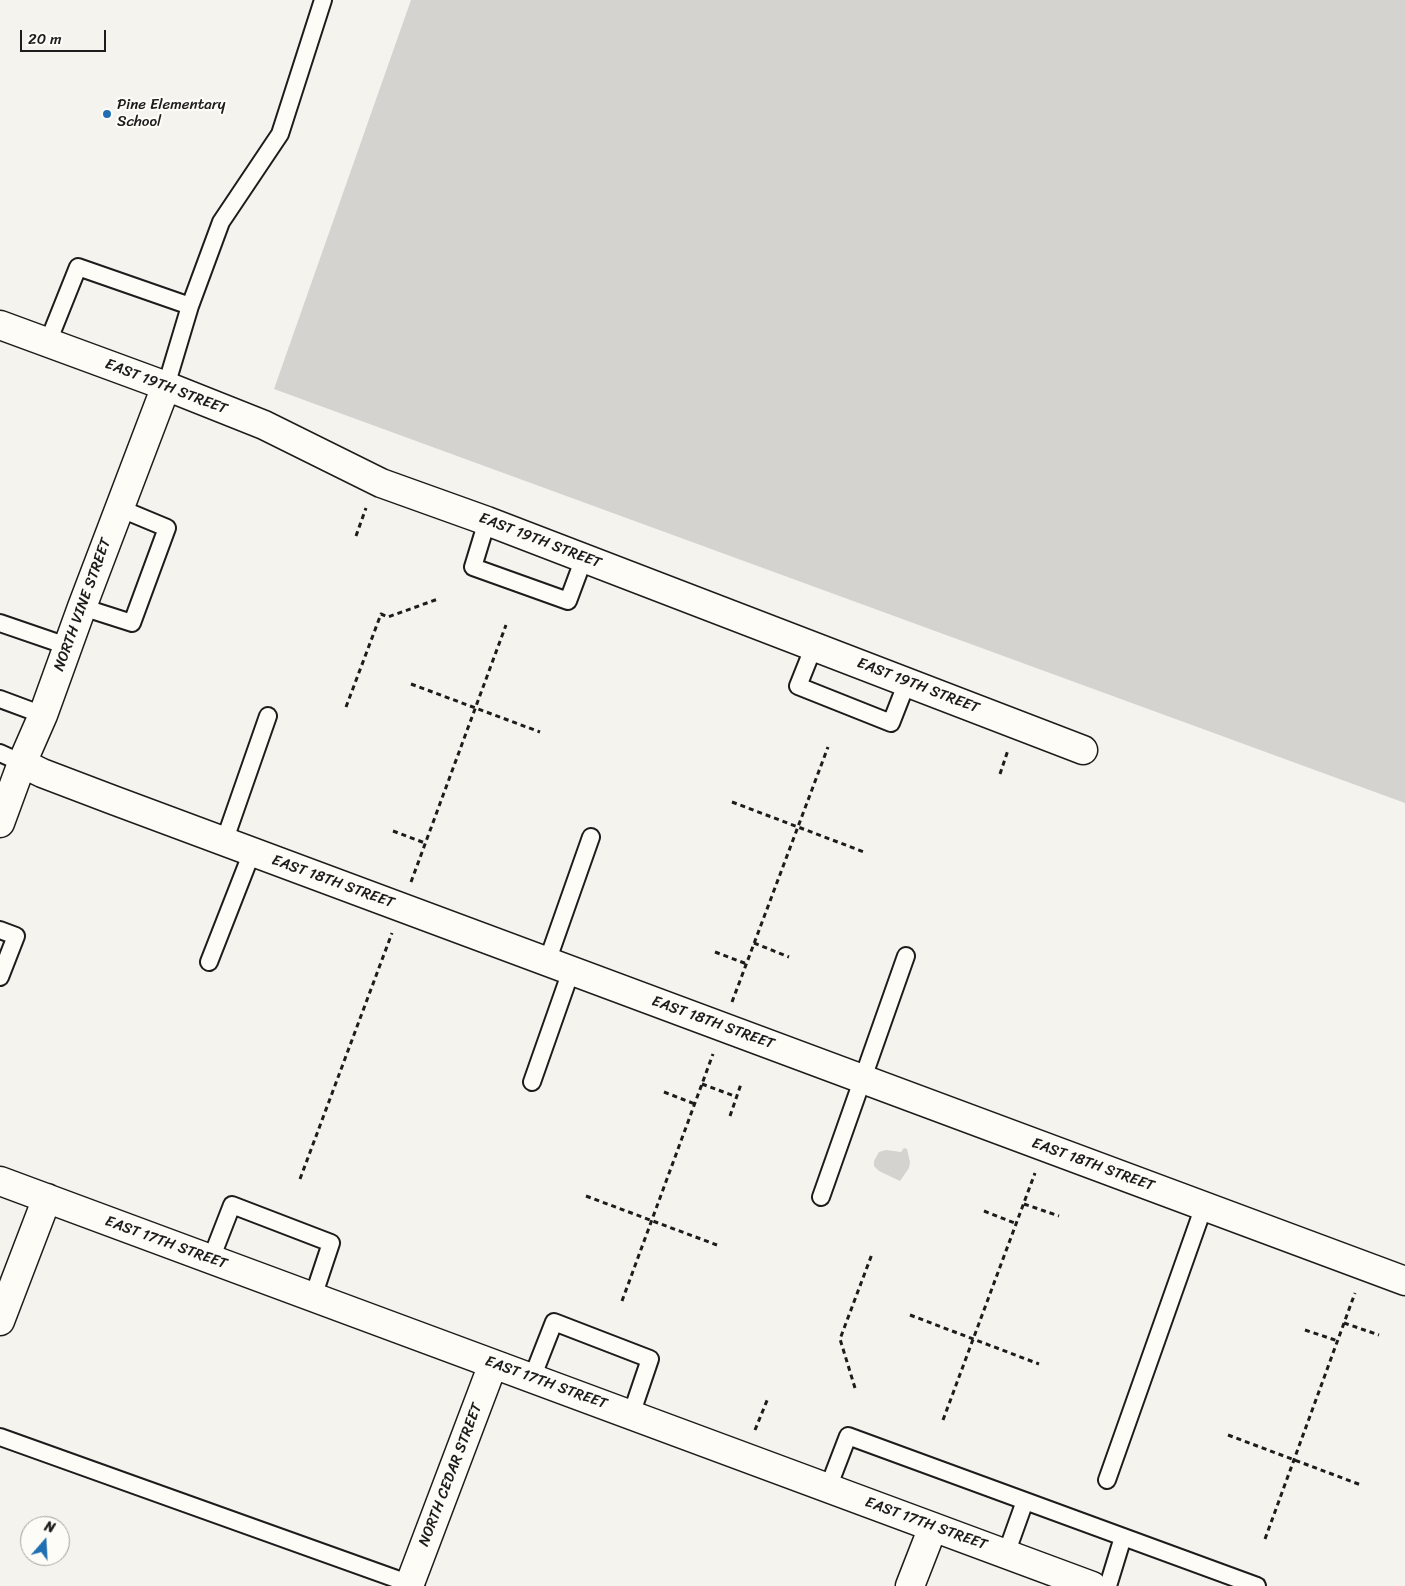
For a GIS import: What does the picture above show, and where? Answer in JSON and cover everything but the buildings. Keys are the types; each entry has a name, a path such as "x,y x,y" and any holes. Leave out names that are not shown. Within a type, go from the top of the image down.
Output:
{"street":[{"name":"EAST 19TH STREET","path":"0,325 166,386 264,425 382,482 1083,750"},
{"name":"NORTH VINE STREET","path":"0,823 11,758 42,716 166,386"},
{"name":"EAST 18TH STREET","path":"11,758 42,773 224,842 1405,1281"},
{"name":"EAST 17TH STREET","path":"0,1181 1092,1586"},
{"path":"0,1321 47,1198"},
{"name":"NORTH CEDAR STREET","path":"412,1585 493,1364"},
{"path":"910,1586 933,1527"}],"lane":[{"path":"166,386 190,306 221,222 280,134 323,0"},
{"path":"48,342 78,267 190,306"},
{"path":"82,607 132,623 167,528 119,508"},
{"path":"487,521 473,566 568,601 584,558"},
{"path":"0,623 67,646"},
{"path":"814,646 798,686 891,723 908,682"},
{"path":"0,699 42,716"},
{"path":"224,842 268,716"},
{"path":"532,1082 591,837"},
{"path":"209,962 252,852"},
{"path":"0,930 16,936 0,978"},
{"path":"821,1197 906,956"},
{"path":"211,1259 232,1205 330,1243 313,1297"},
{"path":"1107,1480 1204,1206"},
{"path":"532,1378 554,1322 650,1359 631,1415"},
{"path":"828,1488 848,1436 1257,1586"},
{"path":"0,1437 412,1585"},
{"path":"1006,1554 1025,1501"},
{"path":"1108,1586 1123,1537"}],"path":[{"path":"356,536 368,504"},
{"path":"346,707 380,614 388,617 438,598"},
{"path":"300,1179 506,625"},
{"path":"411,684 540,732"},
{"path":"1000,774 1011,743"},
{"path":"622,1301 828,747"},
{"path":"732,802 864,852"},
{"path":"393,831 425,843"},
{"path":"754,943 789,957"},
{"path":"715,952 747,964"},
{"path":"702,1084 737,1097"},
{"path":"730,1116 741,1084"},
{"path":"664,1092 695,1104"},
{"path":"943,1420 1045,1147"},
{"path":"586,1196 717,1244"},
{"path":"1024,1204 1060,1216"},
{"path":"984,1211 1017,1224"},
{"path":"855,1388 840,1339 872,1254"},
{"path":"1265,1540 1365,1266"},
{"path":"910,1315 1039,1364"},
{"path":"1344,1323 1379,1335"},
{"path":"1305,1330 1338,1341"},
{"path":"753,1433 768,1398"},
{"path":"1228,1435 1361,1485"}],"shaded area":[{"path":"411,0 1405,0 1405,803 274,389"},
{"path":"904,1148 907,1149 910,1162 909,1168 900,1181 879,1171 874,1166 874,1161 879,1152 886,1150 901,1152"}],"place":[{"name":"Pine Elementary School","path":"107,114"}]}
